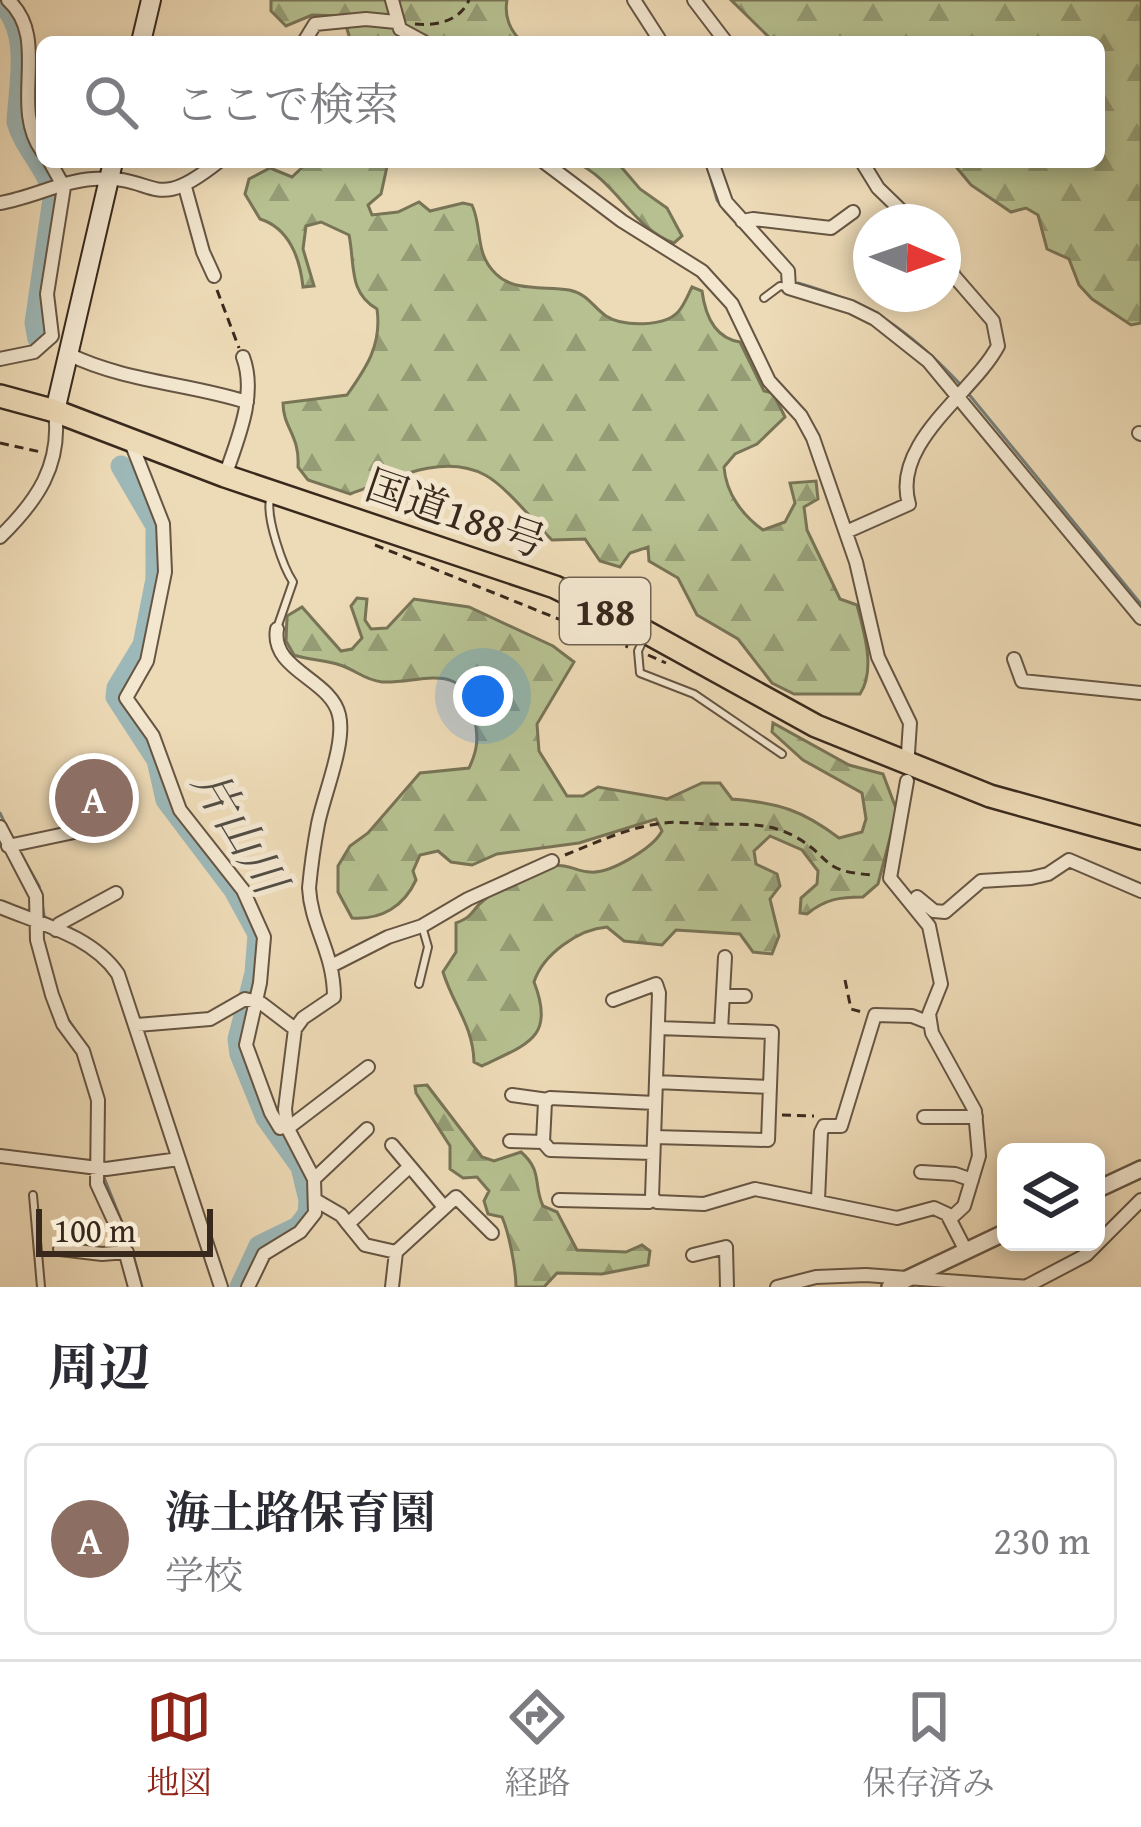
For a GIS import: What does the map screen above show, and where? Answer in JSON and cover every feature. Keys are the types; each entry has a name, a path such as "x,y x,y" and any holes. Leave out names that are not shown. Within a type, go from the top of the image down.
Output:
{"highway":[{"name":"国道188号","path":"0,396 56,411 225,476 554,587 816,726 989,796 1141,838"}],"main road":[{"path":"142,36 151,0"},
{"path":"56,411 111,171"}],"street":[{"path":"8,0 28,27 29,116 36,135"},
{"path":"392,0 396,22 410,36"},
{"path":"634,0 657,36"},
{"path":"694,0 721,36"},
{"path":"308,36 315,24 366,19 396,22"},
{"path":"0,359 34,352 52,336 47,294 56,189 51,168"},
{"path":"0,203 111,171 164,191 185,187 210,168"},
{"path":"552,168 721,288 769,381 800,416 813,438 846,532 878,657 910,723 908,753"},
{"path":"714,168 726,202 788,271 790,288 875,319 928,361 1141,618"},
{"path":"866,168 894,204"},
{"path":"185,187 214,276"},
{"path":"742,221 831,228 853,212"},
{"path":"846,532 908,504 905,490 910,466 942,410 993,356 999,338 993,321 961,284"},
{"path":"68,355 134,380 202,388 247,402"},
{"path":"225,476 247,402 250,374 243,357"},
{"path":"0,537 41,492 55,456 56,411"},
{"path":"130,440 163,524 165,572 147,661 126,698 153,736 180,810 252,908 264,937 246,1036 249,1058 280,1128 368,1067"},
{"path":"248,1287 264,1254 310,1224 316,1201 314,1179 287,1126 285,1109 295,1029 334,997 333,965 309,888 341,720 326,693 280,650 277,629"},
{"path":"1014,659 1022,681 1141,693"},
{"path":"907,781 892,885 923,913 929,926 940,984 930,1023 976,1117 981,1146 964,1206 950,1219"},
{"path":"8,846 112,824"},
{"path":"0,827 35,896 37,940 52,995 83,1051 98,1100 96,1168 102,1198 127,1252 135,1287"},
{"path":"891,874 934,911 945,912 982,881 1048,874 1069,860 1141,891"},
{"path":"333,965 552,861"},
{"path":"56,930 116,893"},
{"path":"0,907 96,950 110,963 137,1025 221,1287"},
{"path":"721,1030 724,957"},
{"path":"614,1000 656,984 653,1199"},
{"path":"723,996 745,996"},
{"path":"137,1025 210,1019 251,1000"},
{"path":"251,1000 295,1029"},
{"path":"818,1200 824,1126 842,1126 875,1016 912,1016 930,1023"},
{"path":"654,1137 768,1140 770,1087 772,1032 658,1028"},
{"path":"656,1082 770,1087"},
{"path":"512,1095 655,1102"},
{"path":"543,1142 548,1100"},
{"path":"925,1117 976,1117"},
{"path":"314,1179 367,1129"},
{"path":"510,1141 543,1142 550,1150 653,1153"},
{"path":"392,1145 444,1207"},
{"path":"0,1156 96,1168 179,1159"},
{"path":"348,1225 408,1168"},
{"path":"1105,1186 1141,1169"},
{"path":"921,1172 972,1180"},
{"path":"559,1200 704,1204 755,1189 897,1218 934,1208 950,1219 966,1251"},
{"path":"392,1287 396,1252 456,1196 492,1233"},
{"path":"778,1287 816,1277 911,1277 1023,1286 1086,1255 1141,1200"},
{"path":"316,1201 341,1215 364,1245 396,1252"},
{"path":"890,1287 997,1236"},
{"path":"693,1255 727,1247 727,1287"},
{"path":"60,1249 127,1252"}],"lane":[{"path":"764,298 780,286 790,288"},
{"path":"273,490 268,510 283,566 293,582 277,629"},
{"path":"646,632 638,651 640,673 694,694 782,754"},
{"path":"419,984 428,947 422,926"},
{"path":"33,1196 41,1287"}],"path":[{"path":"424,25 463,13 469,0"},
{"path":"214,276 225,320 243,357"},
{"path":"0,443 55,456"},
{"path":"552,861 631,829 667,822 715,825 734,821 792,835 834,869 891,874"},
{"path":"845,980 851,1009 875,1016"},
{"path":"769,1114 814,1116 824,1126"}],"green space":[{"path":"271,0 507,0 509,23 518,36 349,36 343,16 312,15 286,26 271,11"},
{"path":"731,0 1141,0 1141,323 1131,325 1092,299 1079,285 1069,259 1047,249 1038,215 1026,208 1011,212 971,185 957,168 1105,168 1105,36 768,36"},
{"path":"270,168 292,177 302,168 387,168 381,194 368,205 372,215 398,212 419,202 430,211 472,205 485,258 503,280 575,292 613,320 643,324 663,320 680,310 692,287 702,291 712,324 724,336 740,342 764,391 773,393 785,417 724,467 728,486 742,510 763,530 785,522 795,503 790,483 816,481 818,499 804,507 807,530 840,599 857,605 868,662 860,694 794,694 772,683 738,639 697,615 678,578 649,561 648,547 630,553 620,567 600,561 585,539 552,540 485,475 452,466 434,467 350,494 308,480 298,467 283,403 347,395 371,355 378,322 377,309 357,286 349,235 321,222 306,226 303,249 314,286 303,287 291,246 279,229 260,219 245,194 249,179"},
{"path":"586,168 622,168 640,189 667,208 682,236 674,243 659,236"},
{"path":"357,598 367,599 365,620 371,629 387,628 414,599 469,607 553,646 574,662 537,724 539,751 567,796 583,796 598,787 667,799 702,783 720,783 732,799 789,810 839,838 862,832 866,819 862,793 803,760 772,732 773,723 849,765 883,774 897,811 878,884 863,897 833,900 800,913 801,898 817,884 818,871 802,850 770,836 754,851 756,864 777,874 780,886 770,899 779,936 772,954 753,952 740,934 676,930 662,945 624,941 607,927 585,932 554,953 534,982 541,1016 533,1037 482,1066 474,1062 466,1026 443,972 456,952 456,923 490,895 526,875 558,865 590,872 608,869 641,852 662,831 656,819 579,843 497,854 472,865 451,862 438,851 420,855 413,871 416,880 398,904 373,917 352,918 338,892 338,866 350,846 368,833 420,773 469,768 477,742 468,697 450,680 382,682 340,665 294,655 286,641 287,616 302,607 341,651 352,649 362,638 351,606"},
{"path":"427,1085 482,1157 494,1161 521,1152 528,1159 543,1206 557,1212 577,1250 626,1252 642,1245 650,1251 648,1265 602,1274 557,1273 544,1287 516,1287 502,1217 488,1214 484,1201 489,1191 477,1177 463,1178 450,1169 450,1146 416,1093 415,1086"}],"waterway":[{"name":"片山川","path":"0,1 10,13 20,42 17,122 36,159"},
{"name":"片山川","path":"38,339 35,323 53,199 41,168"},
{"path":"708,168 717,200 785,276"},
{"path":"798,283 887,320 961,385"},
{"path":"967,392 1141,604"},
{"name":"片山川","path":"121,466 156,526 156,579 143,645 116,697 157,760 166,800 234,890 258,934 255,973 238,1039 240,1054 266,1118 301,1167 309,1200 308,1214 298,1227 259,1246 240,1287"},
{"path":"0,813 7,828"},
{"path":"17,847 39,886 45,921"},
{"path":"66,1016 87,1048"},
{"path":"103,1159 104,1103"},
{"path":"103,1175 142,1287"}],"place":[{"name":"海土路保育園","path":"94,798"}]}
